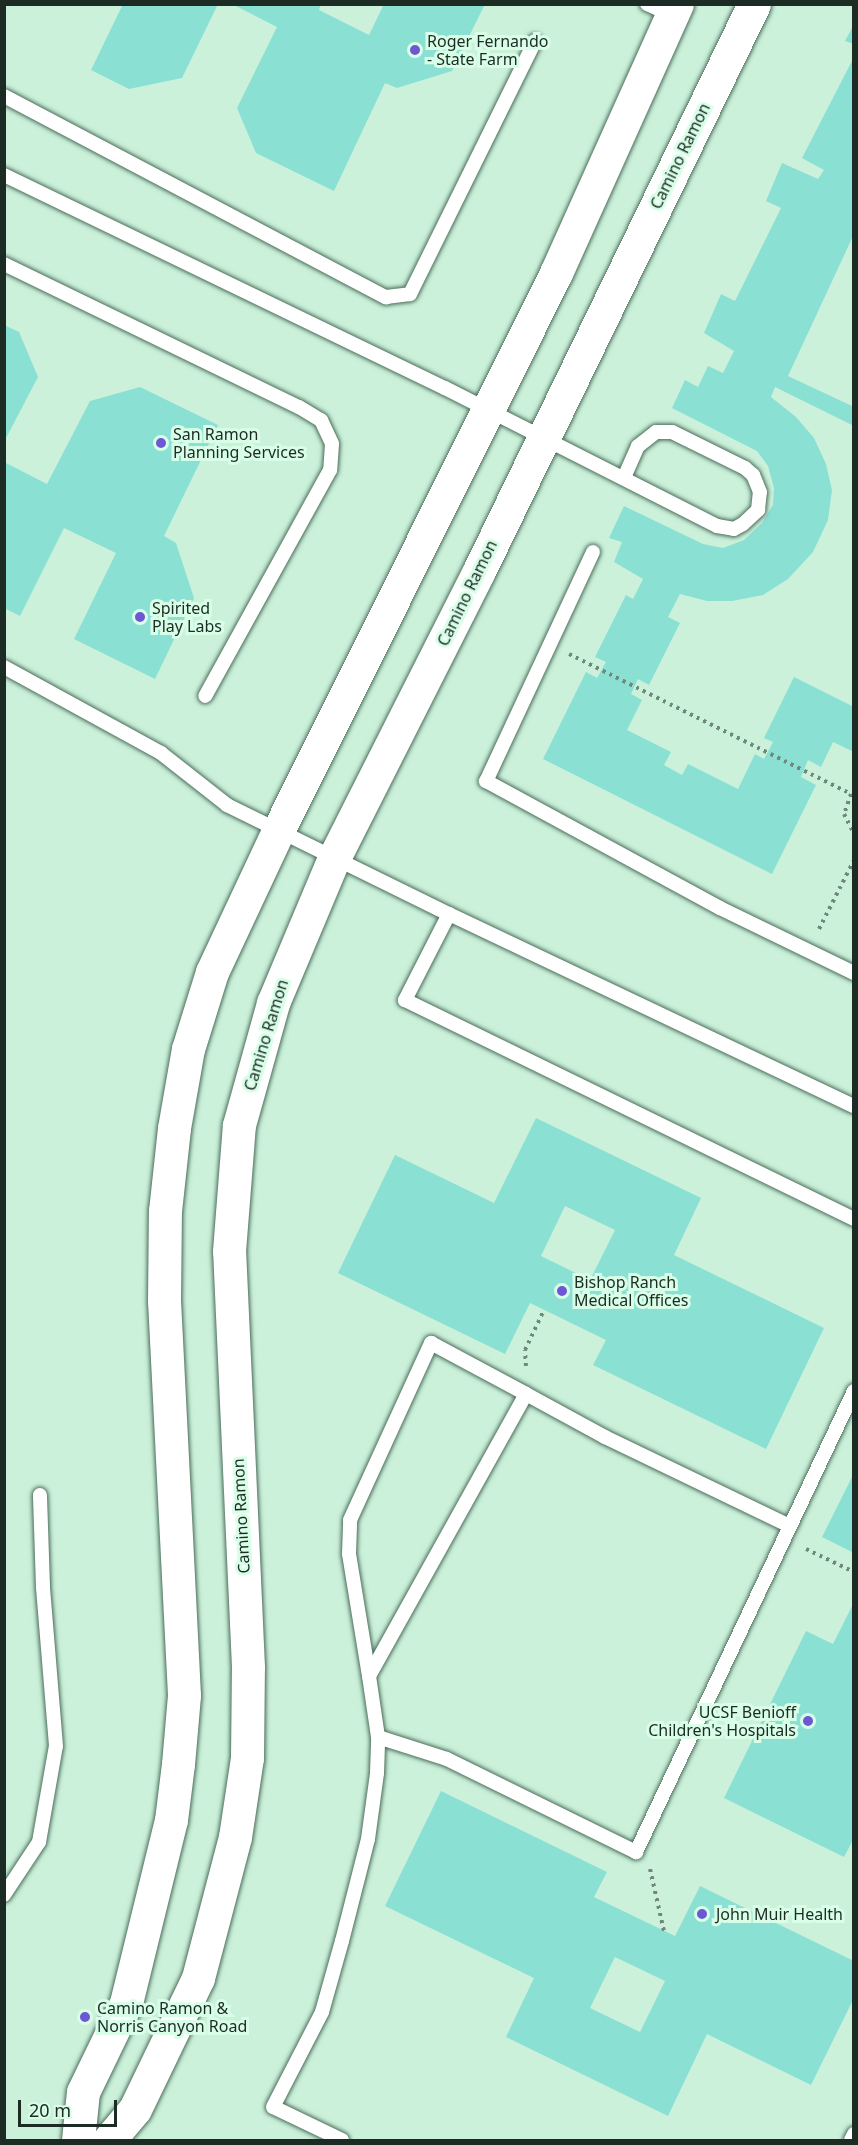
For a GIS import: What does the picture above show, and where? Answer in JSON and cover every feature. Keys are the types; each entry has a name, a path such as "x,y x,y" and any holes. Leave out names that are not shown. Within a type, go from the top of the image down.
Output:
{"street":[{"name":"Camino Ramon","path":"108,2140 135,2109 198,1978 235,1837 247,1758 248,1667 229,1251 239,1125 273,1003 334,858 543,438 754,4"},
{"path":"78,2140 83,2092 126,2003 171,1820 178,1764 184,1695 164,1301 165,1211 174,1128 188,1048 212,972 278,831 555,273 665,8"}],"lane":[{"path":"4,96 386,297 410,294 535,41"},
{"path":"4,175 486,409 717,526 734,529 758,510 760,492 753,475 745,468 672,432 656,432 638,446 624,477"},
{"path":"4,264 299,406 321,420 325,428 332,444 330,470 205,696"},
{"path":"592,552 486,781 720,908 854,973"},
{"path":"4,668 161,753 227,806 854,1106"},
{"path":"449,914 405,1000 854,1219"},
{"path":"342,2140 273,2107 322,2012 368,1839 377,1773 378,1737 349,1554 350,1520 431,1343 787,1532"},
{"path":"378,1737 447,1759 636,1852 854,1391"},
{"path":"369,1676 526,1394"},
{"path":"4,1895 39,1842 56,1746 43,1587 40,1496"},
{"path":"851,2140 854,2134"}],"path":[{"path":"550,645 706,719 851,794 844,814 854,834"},
{"path":"808,951 854,860"},
{"path":"526,1394 525,1350 544,1310"},
{"path":"787,1532 854,1572"},
{"path":"636,1852 648,1860 664,1931"}],"building":[{"path":"123,4 218,4 182,78 129,89 91,70"},
{"path":"232,4 321,4 319,10 369,35 384,4 485,4 452,71 397,88 385,83 334,191 256,153 237,108 277,27"},
{"path":"854,24 854,44 845,41"},
{"path":"854,57 854,234 788,376 854,407 854,426 775,387 771,397 796,417 814,438 826,464 832,490 828,520 813,552 788,579 763,595 732,601 707,601 680,594 668,617 680,623 649,685 638,679 631,694 642,700 627,730 671,752 664,765 682,775 688,764 738,789 755,754 764,759 773,742 764,738 794,677 854,707 854,752 833,742 821,767 808,760 801,777 816,785 772,874 543,759 586,672 597,678 606,662 595,657 626,595 633,599 643,579 614,562 622,542 609,538 624,506 703,544 723,548 744,540 762,523 773,505 774,488 768,466 757,451 672,408 685,380 698,387 708,366 723,373 734,351 704,333 721,294 735,301 781,208 766,201 782,163 818,179 824,170 802,158"},
{"path":"4,325 19,332 38,377 4,442"},
{"path":"140,387 218,425 164,536 176,543 194,598 155,679 74,639 116,553 64,528 20,616 4,608 4,462 47,484 90,401"},
{"name":"Bishop Ranch Medical Offices","path":"536,1118 701,1198 674,1255 824,1328 766,1449 593,1365 606,1340 530,1303 505,1354 338,1273 395,1155 494,1203","holes":["565,1206 615,1230 590,1280 541,1256"]},
{"path":"854,1473 854,1553 822,1537"},
{"name":"UCSF Benioff Children's Hospitals","path":"854,1602 854,1838 844,1857 724,1798 806,1631 833,1644"},
{"path":"441,1791 607,1872 594,1897 675,1936 700,1886 854,1961 854,1998 811,2085 707,2034 668,2116 506,2037 534,1978 385,1906","holes":["615,1957 665,1981 640,2032 590,2008"]}],"place":[{"name":"Roger Fernando - State Farm","path":"415,50"},
{"name":"San Ramon Planning Services","path":"161,443"},
{"name":"Spirited Play Labs","path":"140,617"},
{"name":"Bishop Ranch Medical Offices","path":"562,1291"},
{"name":"UCSF Benioff Children's Hospitals","path":"808,1721"},
{"name":"John Muir Health","path":"702,1914"},
{"name":"Camino Ramon & Norris Canyon Road","path":"85,2017"}]}
